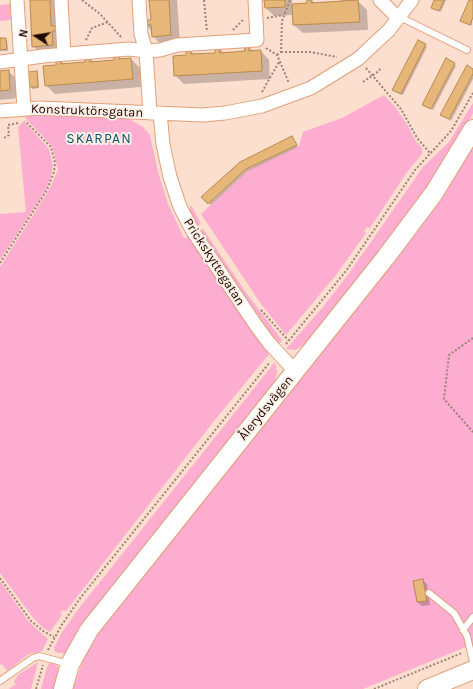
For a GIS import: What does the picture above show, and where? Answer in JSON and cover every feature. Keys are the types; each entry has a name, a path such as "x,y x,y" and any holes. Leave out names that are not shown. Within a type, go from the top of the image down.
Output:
{"main road":[{"name":"Ålerydsvägen","path":"64,689 70,664 89,630 295,372 434,193 473,129"},
{"path":"427,689 473,670"},
{"path":"454,689 473,678"}],"street":[{"name":"Konstruktörsgatan","path":"17,0 24,109"},
{"path":"61,0 64,54"},
{"name":"Konstruktörsgatan","path":"139,0 141,34 146,51 155,113"},
{"path":"380,0 393,13 400,17"},
{"name":"Konstruktörsgatan","path":"0,112 24,109 203,115 225,113 262,106 294,96 333,76 355,61 376,43 400,17 412,0"},
{"path":"0,62 83,52 126,49 146,51 160,50 177,45 257,40 256,10"},
{"name":"Prickskyttegatan","path":"155,113 170,177 180,207 204,250 254,324 295,372"}],"lane":[{"path":"400,17 467,50"},
{"path":"429,593 454,613 467,636 473,662"},
{"path":"463,630 473,617"},
{"path":"0,681 33,658 45,656 70,664"}],"path":[{"path":"82,0 108,22 123,39 126,49"},
{"path":"204,0 212,43 256,10 283,16"},
{"path":"281,52 283,16 290,0"},
{"path":"83,52 90,30 108,22"},
{"path":"257,40 277,55 294,96"},
{"path":"277,55 281,52 321,53 355,61 373,76 401,109 410,121 417,138 430,153"},
{"path":"261,95 279,62"},
{"path":"363,82 373,76 381,67"},
{"path":"36,689 45,656 54,637 81,597 346,271 415,170 445,139 458,122 473,93"},
{"path":"0,263 47,190 54,172 55,163 51,147 25,120 24,109"},
{"path":"4,138 9,135 8,125"},
{"path":"473,338 449,355 444,399 473,432"},
{"path":"0,578 31,621 42,631 54,637"},
{"path":"374,689 469,650"}],"shaded area":[{"path":"10,4 11,20 0,21 0,5"},
{"path":"384,95 396,108 408,126 415,140 422,148 422,154 407,172 370,228 367,227 364,231 366,233 336,275 286,335 261,304 201,214 249,170 299,146 303,132 342,118"},
{"path":"473,103 473,113 465,128 429,186 393,236 307,343 295,350 286,349 323,307 350,272 423,167 449,142"},
{"path":"28,114 132,118 132,121 142,126 150,135 158,172 168,204 184,238 188,237 270,353 214,421 66,611 63,610 60,613 62,615 50,632 43,628 34,619 0,573 0,267 49,190 58,170 52,146 25,117"},
{"path":"24,121 49,149 53,166 50,181 46,190 0,260 0,214 26,212 18,127"},
{"path":"473,147 473,644 363,689 73,689 86,651 99,629 446,190"},
{"path":"191,205 201,224 197,226 189,211"},
{"path":"203,229 247,294 282,340 279,345 199,231"},
{"path":"275,362 277,372 275,382 89,616 77,632 66,654 55,652 54,648 62,632 80,607"},
{"path":"0,581 29,622 48,639 42,651 29,654 7,671 2,664 0,665"},
{"path":"38,662 31,689 9,689 16,684 14,682 18,675"},
{"path":"50,663 53,663 59,670 56,689 41,689 47,667"}],"building":[{"path":"30,0 50,0 51,26 57,26 57,31 52,31 53,45 32,47"},
{"path":"149,0 169,0 171,35 152,37 151,25 145,25 145,20 151,20"},
{"path":"264,0 285,0 285,7 265,8"},
{"path":"307,0 311,0 311,3 358,0 360,22 293,25 292,4 307,3"},
{"path":"434,0 444,0 439,11 431,8"},
{"path":"469,0 473,0 473,17 470,25 460,21"},
{"path":"0,38 6,38 7,49 0,50"},
{"path":"418,40 426,44 401,94 392,90"},
{"path":"244,46 249,46 249,51 261,50 262,71 174,76 173,56 186,55 186,50 190,49 191,54 215,53 215,48 219,47 220,53 245,51"},
{"path":"119,54 119,59 131,58 133,79 45,86 43,66 56,65 56,59 60,59 61,64 85,62 85,57 89,57 90,62 114,60 114,55"},
{"path":"446,58 455,63 431,109 422,105"},
{"path":"467,65 473,69 473,74 449,119 440,115"},
{"path":"9,70 10,90 0,91 0,71"},
{"path":"37,71 38,87 30,87 28,72"},
{"path":"292,136 297,145 246,169 208,204 201,197 240,162"},
{"path":"423,579 427,601 417,602 413,581"}],"district":[{"name":"SKARPAN","path":"99,139"}]}
